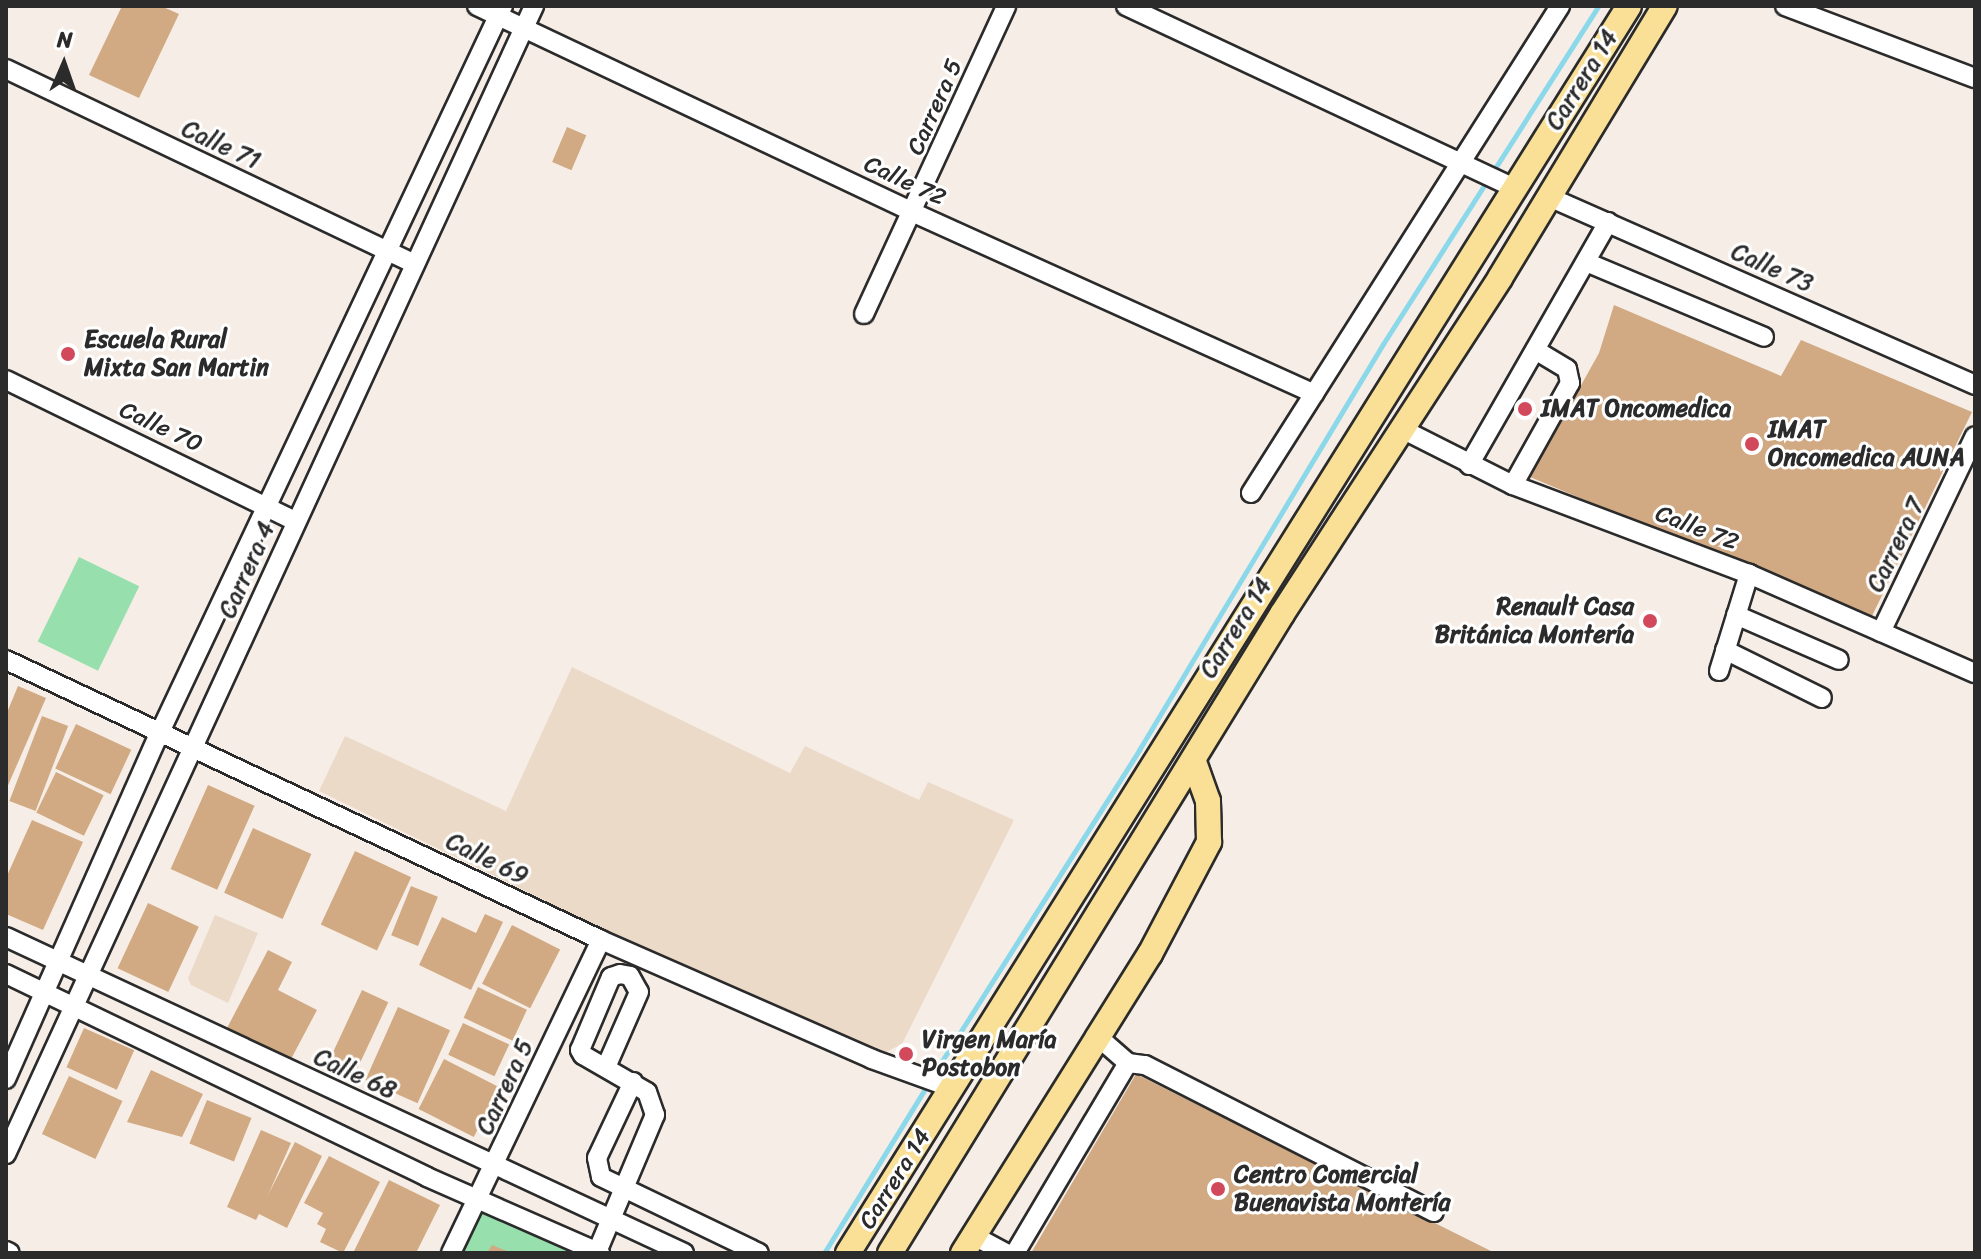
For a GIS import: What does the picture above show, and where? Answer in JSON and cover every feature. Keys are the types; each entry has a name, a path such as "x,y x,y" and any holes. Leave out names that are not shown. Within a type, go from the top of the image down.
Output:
{"main road":[{"name":"Carrera 14","path":"848,1253 943,1084 1508,186 1629,6"},
{"name":"Carrera 14","path":"890,1253 1665,6"},
{"path":"969,1244 1150,954 1209,842 1208,801 1194,762"}],"street":[{"name":"Calle 72","path":"477,6 500,11 524,28 914,213 1314,394"},
{"name":"Carrera 4","path":"6,1154 534,6"},
{"name":"Carrera 5","path":"864,314 914,213 1006,6"},
{"path":"1126,6 1508,186"},
{"path":"1251,493 1314,394 1468,167 1560,6"},
{"path":"1785,6 1975,78"},
{"name":"Carrera 4","path":"6,1079 161,730 500,11"},
{"name":"Calle 71","path":"6,69 415,264"},
{"path":"446,125 476,134"},
{"name":"Calle 73","path":"1549,197 1975,385"},
{"path":"1469,465 1608,222"},
{"path":"1586,262 1764,337"},
{"path":"1513,485 1570,383 1567,369 1535,350"},
{"name":"Calle 70","path":"6,380 269,505 295,521"},
{"name":"Calle 72","path":"1402,429 1513,485 1749,574 1975,673"},
{"name":"Carrera 7","path":"1881,632 1975,436"},
{"path":"1719,671 1749,574"},
{"path":"1736,615 1839,660"},
{"path":"1725,650 1822,698"},
{"name":"Calle 69","path":"6,660 195,745 601,940 943,1084"},
{"name":"Calle 68","path":"6,937 684,1253"},
{"name":"Carrera 5","path":"451,1253 601,940"},
{"path":"6,974 477,1200 599,1252 655,1115 653,1100 633,1082 583,1055 579,1043 611,977 630,976 639,992 606,1067"},
{"path":"1097,1036 1128,1063 1145,1065 1434,1212"},
{"path":"1015,1253 1128,1063"},
{"path":"633,1082 596,1168 601,1177 759,1253"},
{"path":"969,1244 1006,1253"}],"shaded area":[{"path":"572,667 790,773 805,746 919,800 928,782 1014,820 902,1044 872,1059 319,791 345,736 506,811"},
{"path":"215,915 258,933 228,1003 191,985 188,978"}],"green space":[{"path":"79,557 139,586 98,671 38,641"},
{"path":"477,1200 600,1253 451,1253"}],"building":[{"path":"122,6 161,6 179,14 139,98 89,75"},
{"path":"567,127 586,135 571,170 552,162"},
{"name":"IMAT Oncomedica AUNA","path":"1614,305 1781,376 1801,340 1972,412 1870,620 1530,477 1599,353"},
{"path":"18,686 46,698 6,790 6,715"},
{"path":"42,716 68,726 36,811 9,801"},
{"path":"76,724 131,750 111,794 55,768"},
{"path":"56,772 104,795 84,836 36,812"},
{"path":"208,785 255,806 217,890 171,869"},
{"path":"32,820 83,842 43,930 6,914 6,878"},
{"path":"253,828 311,854 283,919 224,893"},
{"path":"355,851 411,877 377,951 321,924"},
{"path":"411,886 438,897 418,946 391,935"},
{"path":"148,903 199,927 168,992 118,968"},
{"path":"485,914 503,922 471,990 419,965 442,917 476,933"},
{"path":"512,925 560,950 530,1008 482,984"},
{"path":"268,950 292,962 278,990 317,1010 290,1061 227,1028"},
{"path":"478,987 527,1010 513,1041 464,1018"},
{"path":"362,990 388,1002 353,1078 327,1066"},
{"path":"398,1007 450,1030 418,1103 365,1080"},
{"path":"463,1023 509,1045 494,1076 448,1055"},
{"path":"84,1028 134,1050 117,1090 67,1067"},
{"path":"444,1059 499,1087 474,1137 419,1109"},
{"path":"151,1070 203,1094 182,1137 127,1122"},
{"name":"Centro Comercial Buenavista Montería","path":"1136,1074 1495,1253 1031,1253"},
{"path":"69,1076 122,1101 95,1159 42,1134"},
{"path":"207,1100 252,1118 234,1162 189,1144"},
{"path":"261,1130 291,1143 268,1195 295,1142 322,1156 287,1228 259,1214 256,1220 227,1207"},
{"path":"329,1156 380,1182 343,1253 320,1242 326,1229 317,1224 323,1213 304,1203"},
{"path":"389,1180 440,1205 416,1253 358,1253 354,1251"},
{"path":"492,1245 512,1253 487,1253"}],"waterway":[{"path":"933,1075 1139,750 1383,344 1598,6"},
{"path":"824,1253 928,1084"}],"place":[{"name":"Escuela Rural Mixta San Martin","path":"68,354"},
{"name":"IMAT Oncomedica","path":"1525,409"},
{"name":"IMAT Oncomedica AUNA","path":"1752,444"},
{"name":"Renault Casa Británica Montería","path":"1650,621"},
{"name":"Virgen María Postobon","path":"906,1054"},
{"name":"Centro Comercial Buenavista Montería","path":"1218,1189"}]}
